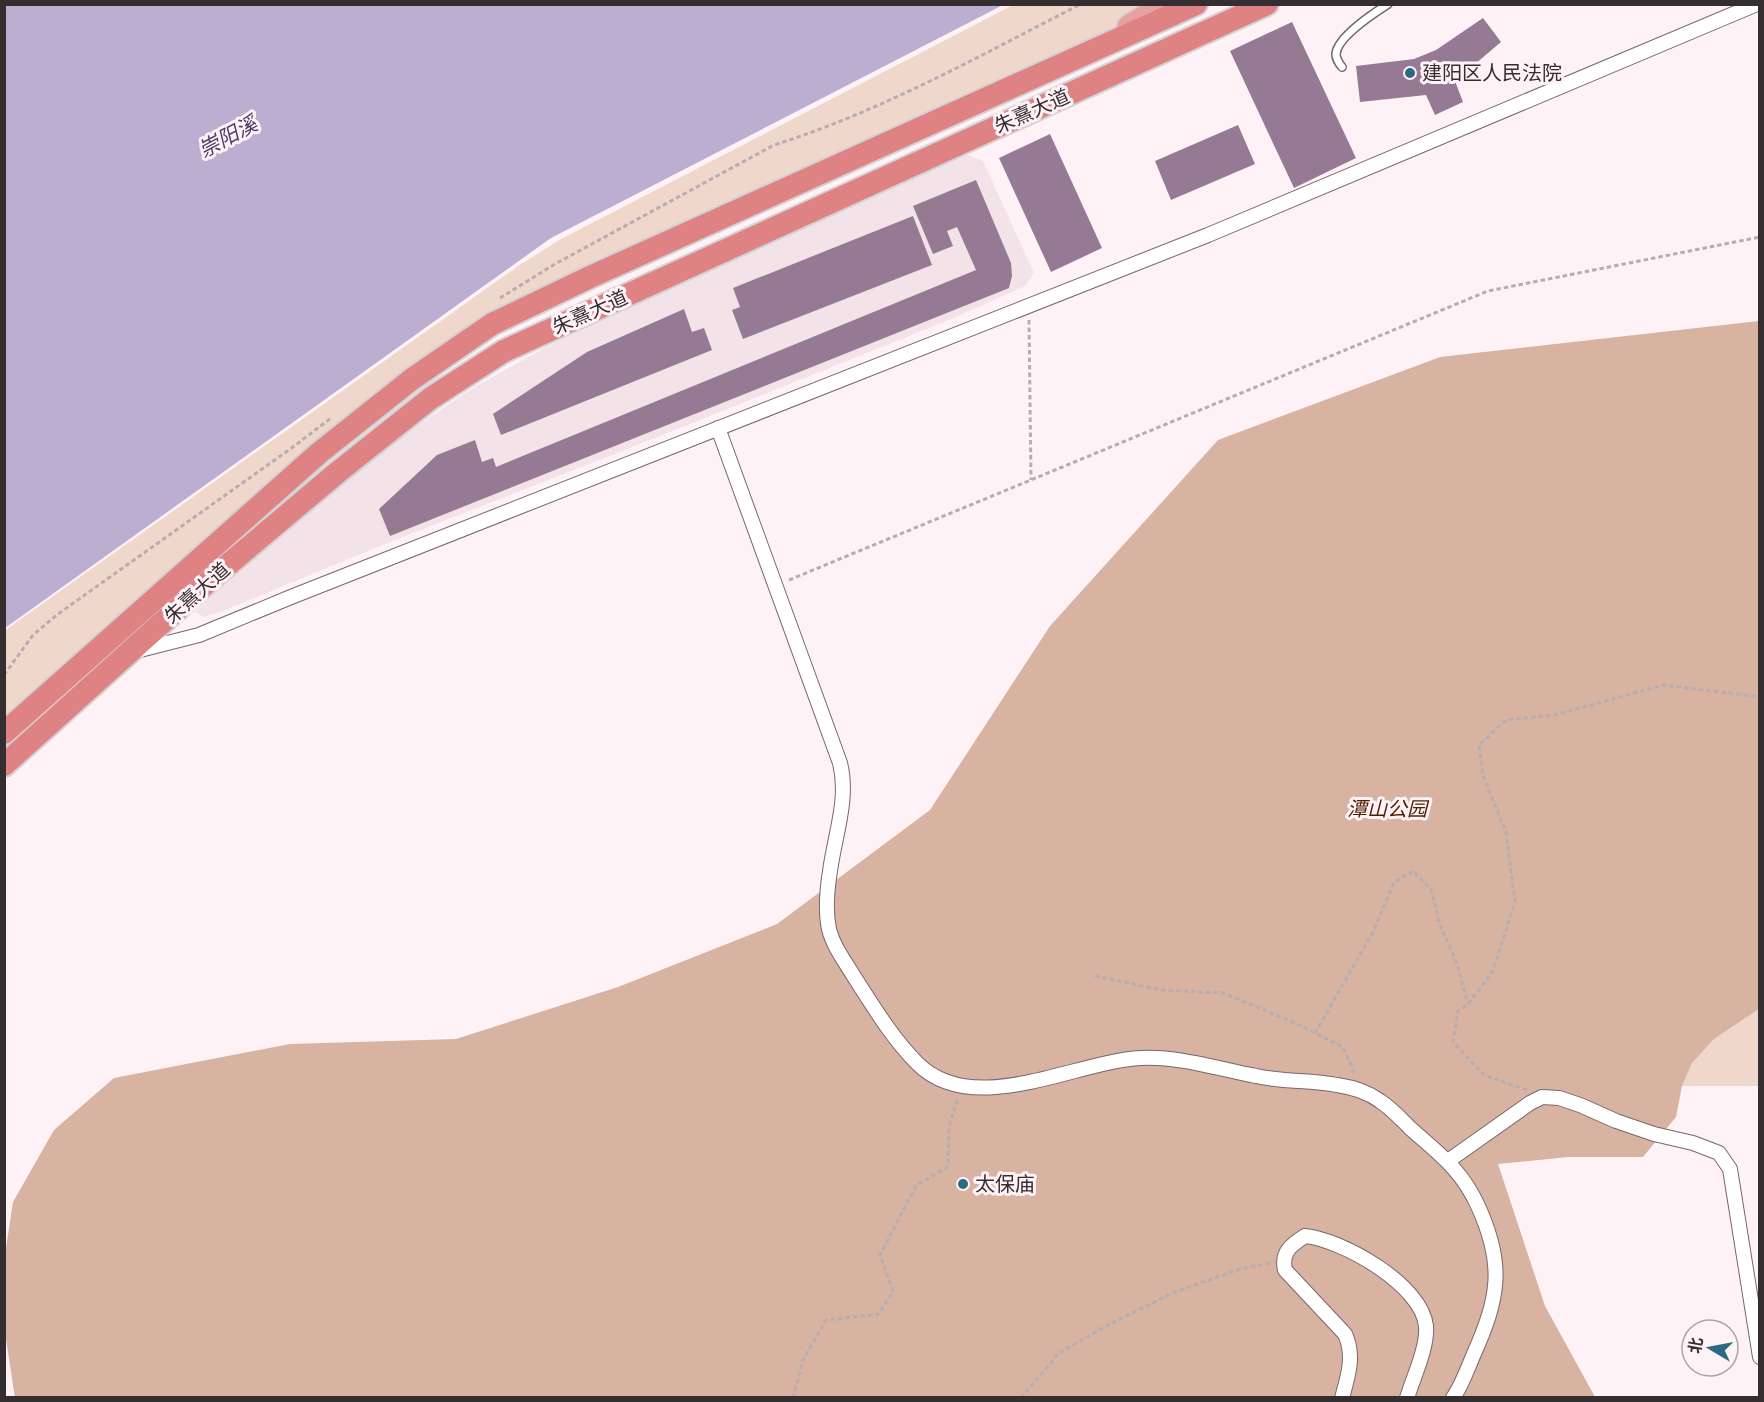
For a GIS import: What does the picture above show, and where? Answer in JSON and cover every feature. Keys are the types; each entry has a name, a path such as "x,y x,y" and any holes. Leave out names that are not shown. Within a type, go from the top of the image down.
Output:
{"highway":[{"name":"朱熹大道","path":"4,733 320,453 412,379 492,324 590,277 1196,4"},
{"name":"朱熹大道","path":"4,765 205,584 338,472 431,398 504,351 1267,4"}],"main road":[{"path":"1071,61 1163,4"}],"street":[{"path":"72,673 131,652 200,635 1208,235 1757,4"},
{"path":"718,428 840,763 844,782 826,908 829,930 836,946 881,1019 919,1065 939,1079 986,1089 1011,1086 1116,1061 1163,1058 1268,1079 1337,1085 1363,1092 1381,1101 1448,1161 1468,1186 1490,1231 1496,1265 1493,1302 1487,1324 1453,1398"},
{"path":"1448,1161 1542,1097 1559,1098 1616,1121 1654,1134 1693,1143 1719,1153 1730,1169 1760,1357"},
{"path":"1342,1398 1352,1358 1345,1335 1285,1270 1283,1260 1287,1251 1305,1236 1341,1247 1368,1261 1391,1275 1417,1302 1426,1326 1424,1345 1407,1398"}],"lane":[{"path":"1341,67 1337,60 1338,46 1350,33 1388,4"}],"path":[{"path":"775,586 1488,291 1760,237"},
{"path":"1028,306 1031,480"},
{"path":"1542,1097 1524,1088 1484,1075 1454,1042 1458,1011 1468,1004 1493,971 1515,902 1506,832 1483,776 1479,745 1506,720 1554,715 1664,685 1760,697"},
{"path":"1315,1033 1373,932 1394,882 1413,871 1431,889 1440,925 1456,961 1468,1004"},
{"path":"1095,976 1162,990 1223,993 1343,1047 1363,1092"},
{"path":"793,1398 803,1360 826,1320 879,1314 893,1291 880,1255 916,1186 948,1167 949,1127 962,1085"},
{"path":"1021,1398 1059,1353 1108,1325 1175,1292 1240,1269 1283,1260"}],"shaded area":[{"path":"1013,5 1166,5 478,327 5,725 4,631 521,264 561,239"},
{"path":"968,155 983,161 1034,273 1025,286 954,318 370,550 223,611 204,617 196,612 217,588 372,457 468,391 546,347 615,314 888,187"},
{"path":"1759,1009 1759,1086 1682,1086 1692,1063 1714,1039"}],"green space":[{"name":"潭山公园","path":"1759,321 1759,1009 1714,1039 1692,1063 1682,1086 1676,1117 1643,1157 1568,1157 1498,1164 1545,1306 1595,1397 15,1398 4,1326 4,1261 13,1202 54,1130 114,1078 290,1044 456,1039 618,987 777,924 930,810 1050,626 1218,440 1440,357"}],"water":[{"name":"崇阳溪","path":"5,4 1003,5 551,238 5,628"}],"building":[{"name":"建阳区人民法院","path":"1483,18 1501,42 1455,81 1463,102 1435,115 1426,95 1360,102 1356,66 1414,59 1436,50"},
{"path":"1292,22 1356,158 1294,188 1230,51"},
{"path":"1238,125 1255,164 1171,200 1155,161"},
{"path":"1050,134 1102,248 1051,272 999,158"},
{"path":"976,180 1011,263 1012,276 1009,288 390,536 379,509 437,455 475,440 482,462 493,458 496,467 976,270 957,227 947,231 953,246 933,254 913,206"},
{"path":"913,216 932,265 743,339 732,310 740,307 733,288"},
{"path":"684,309 692,332 704,328 712,350 501,435 493,414 587,352"}],"place":[{"name":"建阳区人民法院","path":"1410,73"},
{"name":"太保庙","path":"963,1184"}]}
